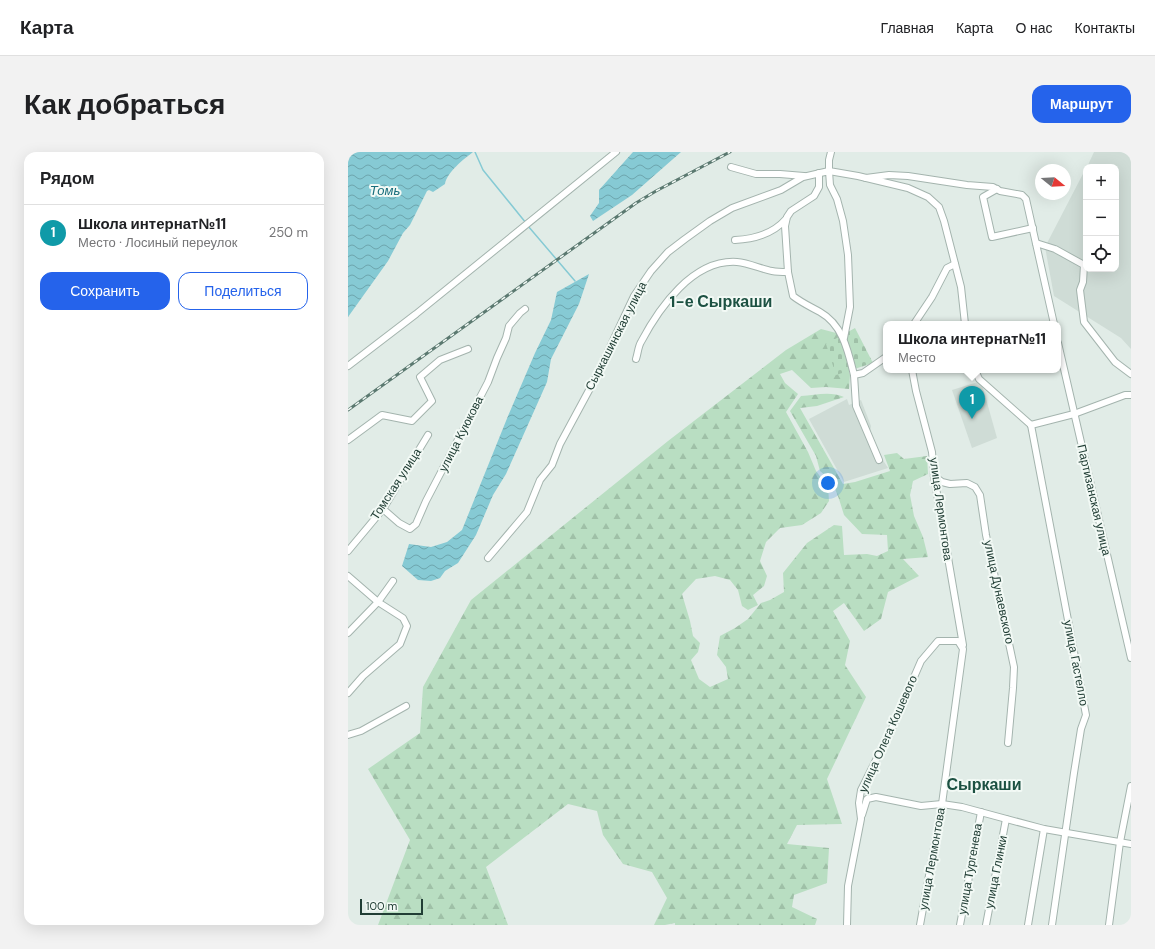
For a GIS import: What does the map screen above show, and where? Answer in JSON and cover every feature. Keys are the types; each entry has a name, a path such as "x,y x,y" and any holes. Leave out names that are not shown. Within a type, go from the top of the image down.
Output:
{"street":[{"path":"348,366 524,227 616,152"},
{"path":"831,152 829,160 830,185 837,199 843,220 848,254 850,307 844,338"},
{"path":"731,167 756,174 808,176"},
{"path":"829,171 908,188 928,197 939,207 955,264 965,321"},
{"name":"Сыркашинская улица","path":"488,558 527,512 540,480 552,465 560,444 594,381 634,296 651,270 668,252 710,221 732,208 781,190 802,177 829,171"},
{"path":"735,240 750,239 772,232 779,227 786,220 791,211 814,196 819,187 819,173"},
{"path":"866,178 889,175 908,176 967,186 994,187 1000,191 1022,195 1026,199 1053,321"},
{"path":"997,189 983,197 992,237 1033,228"},
{"path":"786,220 788,272 793,296 802,303 829,318 844,338 854,375 856,406 879,460"},
{"path":"1036,243 1055,249 1084,265 1080,290 1084,322 1115,362 1131,374"},
{"path":"636,359 640,343 668,299 680,286 706,269 720,264 737,262 773,272 788,272"},
{"path":"916,321 932,297 947,268 955,264"},
{"name":"улица Куюкова","path":"383,509 399,523 410,529 416,524 426,501 488,382 506,338 509,326 525,309"},
{"path":"348,440 382,415 412,421 432,401 420,377 440,360 468,348"},
{"name":"Партизанская улица","path":"1061,356 1131,658"},
{"path":"854,375 863,373 883,360"},
{"name":"улица Лермонтова","path":"913,373 932,452 934,476 963,649 942,804 920,925"},
{"path":"976,373 979,379 1031,425 1074,414 1125,395 1131,395"},
{"name":"улица Гастелло","path":"1031,425 1086,715 1081,729 1052,925"},
{"name":"Томская улица","path":"348,551 383,509 428,435"},
{"name":"улица Дунаевского","path":"934,476 942,482 950,484 967,483 975,487 980,495 986,535 1014,666 1008,743"},
{"path":"348,576 378,602 403,618 407,626 400,644 364,676 348,693"},
{"path":"348,633 378,602 393,581"},
{"name":"улица Олега Кошевого","path":"847,925 848,886 861,819 859,803 861,790 892,728 921,661 938,641 958,642 963,649"},
{"path":"348,735 361,731 406,706"},
{"path":"1108,925 1120,842 1131,786"},
{"path":"861,819 867,799 876,796 921,806 942,804 981,812 1044,829 1131,844"},
{"name":"улица Тургенева","path":"960,925 981,812"},
{"name":"улица Глинки","path":"986,925 1006,819"},
{"path":"1028,925 1044,829"}],"shaded area":[{"path":"1094,152 1131,152 1131,349 1121,338 1054,296 1045,247 1069,200 1071,200 1071,197 1083,174 1083,272 1119,272 1119,164 1088,164"},
{"path":"981,381 997,438 972,448 952,390"},
{"path":"847,399 849,405 861,400 871,426 869,439 888,468 844,482 809,419"}],"green space":[{"path":"855,328 873,363 836,375 826,344"},
{"path":"821,329 840,334 850,375 849,389 826,387 811,388 792,370 780,374 785,383 798,394 786,412 808,452 816,471 828,487 829,501 821,513 802,525 780,528 766,542 760,561 767,576 764,586 753,595 758,605 748,610 742,606 738,590 730,580 715,576 696,579 682,594 693,636 700,643 698,652 691,660 699,679 710,687 728,679 726,667 717,655 720,636 748,619 761,603 784,592 783,573 807,543 834,525 842,526 844,555 867,554 877,556 888,551 887,535 862,534 844,515 832,481 820,471 816,456 790,411 801,396 834,394 844,397 817,406 800,408 843,484 855,482 890,471 884,455 897,453 904,459 927,456 928,474 913,481 910,495 914,516 923,537 928,557 903,559 919,576 888,592 881,619 864,631 844,603 833,611 850,641 845,665 866,697 827,779 842,824 797,825 787,844 829,848 827,883 794,895 792,907 817,919 815,925 675,925 675,923 654,925 667,898 652,872 623,864 603,835 597,811 568,804 486,867 508,925 378,925 410,840 368,769 420,733 423,687 471,600 668,441 786,350"}],"water":[{"name":"Томь","path":"348,152 473,152 452,170 446,179 445,184 433,192 429,190 427,191 410,225 403,233 388,261 348,317"},
{"path":"633,152 681,152 632,195 593,221 590,216 599,203 599,190"},
{"path":"589,274 579,304 551,359 547,382 506,474 493,495 476,535 458,563 445,571 440,578 431,581 418,580 402,566 409,544 431,547 447,542 462,530 508,416 551,320 557,292"}],"waterway":[{"path":"475,152 483,170 526,223"},
{"path":"528,226 575,281"}],"railway":[{"path":"348,410 636,203 730,152"}],"place":[{"name":"Школа интернат№11","path":"972,419"}],"district":[{"name":"1-е Сыркаши","path":"721,301"},
{"name":"Сыркаши","path":"984,784"}]}
